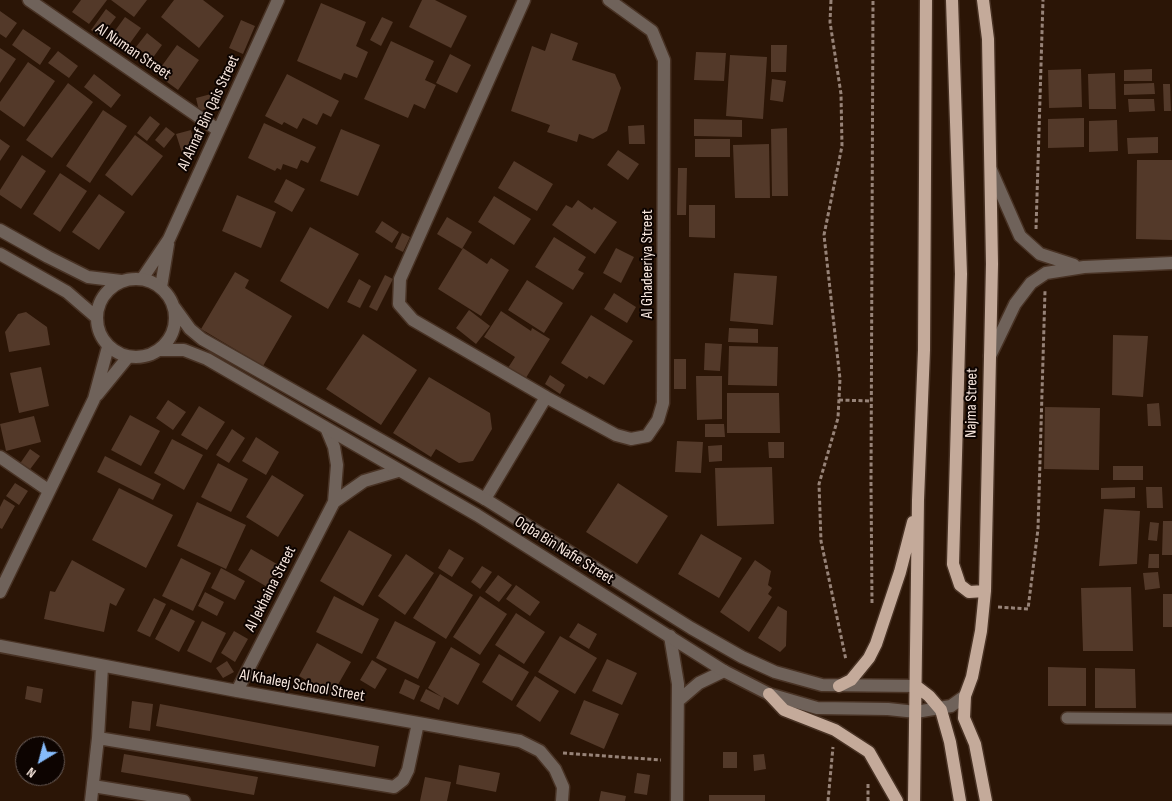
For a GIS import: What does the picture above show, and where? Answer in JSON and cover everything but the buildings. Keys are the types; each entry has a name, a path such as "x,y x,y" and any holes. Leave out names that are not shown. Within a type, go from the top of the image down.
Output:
{"main road":[{"path":"914,801 918,500 924,350 926,0"},
{"path":"952,0 961,274 953,564 960,585 969,592 985,592"},
{"name":"Najma Street","path":"983,0 988,39 992,264 985,592 972,677 965,696 964,718 975,744 986,801"},
{"path":"838,686 851,680 869,658 876,644 900,572 918,500"},
{"path":"916,686 930,696 941,710 950,742 960,801"},
{"path":"770,694 784,710 835,730 869,752 897,801"}],"street":[{"name":"Al Numan Street","path":"29,0 218,130"},
{"name":"Al Ahnaf Bin Qais Street","path":"142,279 169,239 278,0"},
{"name":"Al Ghadeeriya Street","path":"524,0 400,280 398,304 413,320 546,397 616,435 631,439 647,436 658,420 663,403 664,60 652,31 610,0"},
{"path":"991,170 1012,222 1020,236 1035,250 1051,259 1084,267"},
{"path":"0,230 88,277 121,281 142,279 161,287 174,307 175,323 170,338 160,350 145,357 128,357 108,347 101,338 96,318 99,302 108,290 121,281"},
{"name":"Al Ahnaf Bin Qais Street","path":"161,287 169,239"},
{"path":"0,254 67,292 96,318"},
{"path":"990,356 1015,304 1031,283 1046,273 1084,267 1172,263"},
{"name":"Oqba Bin Nafie Street","path":"174,307 190,329 202,339 485,499 691,628 742,657 796,679 822,685 916,686"},
{"path":"0,592 5,569 94,399 108,347"},
{"name":"Oqba Bin Nafie Street","path":"160,350 184,350 207,360 477,515 724,671 770,694 817,708 888,709 916,712 941,710 957,703 965,696"},
{"path":"94,399 128,357"},
{"path":"485,499 546,397"},
{"name":"Al Jekhaina Street","path":"237,692 334,502 337,465 327,430"},
{"path":"0,457 48,490"},
{"name":"Al Jekhaina Street","path":"334,502 364,481 398,471"},
{"path":"670,636 676,668 678,701 677,801"},
{"name":"Al Khaleej School Street","path":"0,646 237,692 520,740 540,751 555,769 563,787 562,801"},
{"path":"91,801 98,738 102,667"},
{"path":"678,701 699,683 724,671"},
{"path":"98,738 394,787 403,780 408,770 418,723"},
{"path":"93,786 184,801"}],"lane":[{"path":"1067,718 1172,719"}],"path":[{"path":"831,0 830,22 841,94 842,146 824,235 840,379 838,418 820,484 821,541 851,680"},
{"path":"872,606 873,0"},
{"path":"1035,250 1043,0"},
{"path":"984,606 1028,609 1038,529 1046,273"},
{"path":"839,400 871,401"},
{"path":"828,801 835,730"},
{"path":"540,751 677,761"}]}
